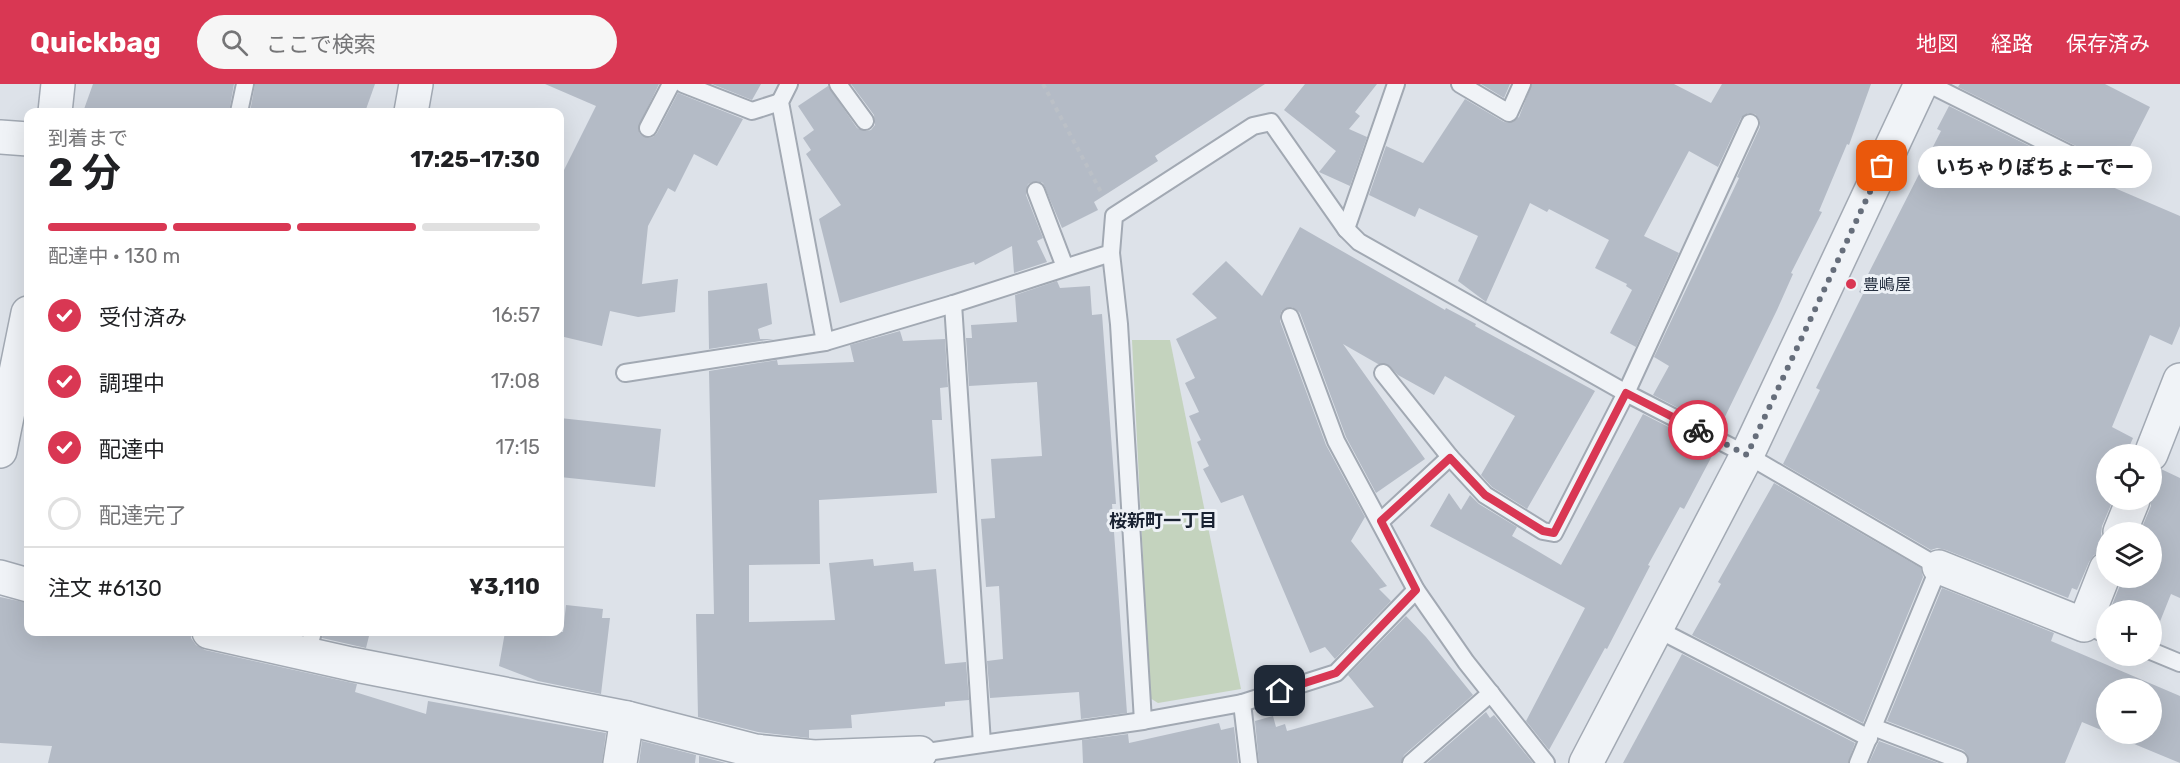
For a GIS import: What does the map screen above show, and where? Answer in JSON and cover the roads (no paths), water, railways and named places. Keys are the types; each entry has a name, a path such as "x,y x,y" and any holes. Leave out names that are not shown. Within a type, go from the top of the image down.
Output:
{"street":[{"path":"55,108 58,84"},
{"path":"412,108 416,84"},
{"path":"1586,763 1747,455 1921,84"},
{"path":"0,137 24,139"},
{"path":"0,451 24,333"},
{"path":"2155,444 2180,380"},
{"path":"1939,567 2095,629 2103,588"},
{"path":"0,577 24,584"},
{"path":"245,636 310,643 627,718 755,751 813,758 920,758"},
{"path":"620,763 627,718"}],"lane":[{"path":"240,108 245,84"},
{"path":"648,128 671,84"},
{"path":"683,84 752,111 780,102"},
{"path":"789,84 780,102 825,342"},
{"path":"838,84 865,121"},
{"path":"1346,229 1396,84"},
{"path":"1460,84 1509,113 1522,84"},
{"path":"1929,84 2075,157"},
{"path":"1143,721 1119,324 1111,253 1114,216 1253,126 1271,122 1346,229 1359,242 1626,393 1747,455 1939,567 1858,763"},
{"path":"1383,373 1450,458 1485,495 1543,531 1554,533 1626,393 1750,123"},
{"path":"1036,191 1065,267"},
{"path":"625,373 825,342 1111,253"},
{"path":"953,304 982,743"},
{"path":"1290,316 1336,441 1381,521 1416,590 1466,662 1546,763"},
{"path":"1381,521 1450,458"},
{"path":"920,758 982,743 1143,721 1242,703 1336,673 1416,590"},
{"path":"1657,629 1871,732 1959,760"},
{"path":"2162,656 2180,663"},
{"path":"1411,763 1491,693"},
{"path":"1242,703 1249,763"}],"place":[{"name":"いちゃりぽちょーでー","path":"1882,166"},
{"name":"豊嶋屋","path":"1851,284"}],"district":[{"name":"桜新町一丁目","path":"1163,521"}]}
